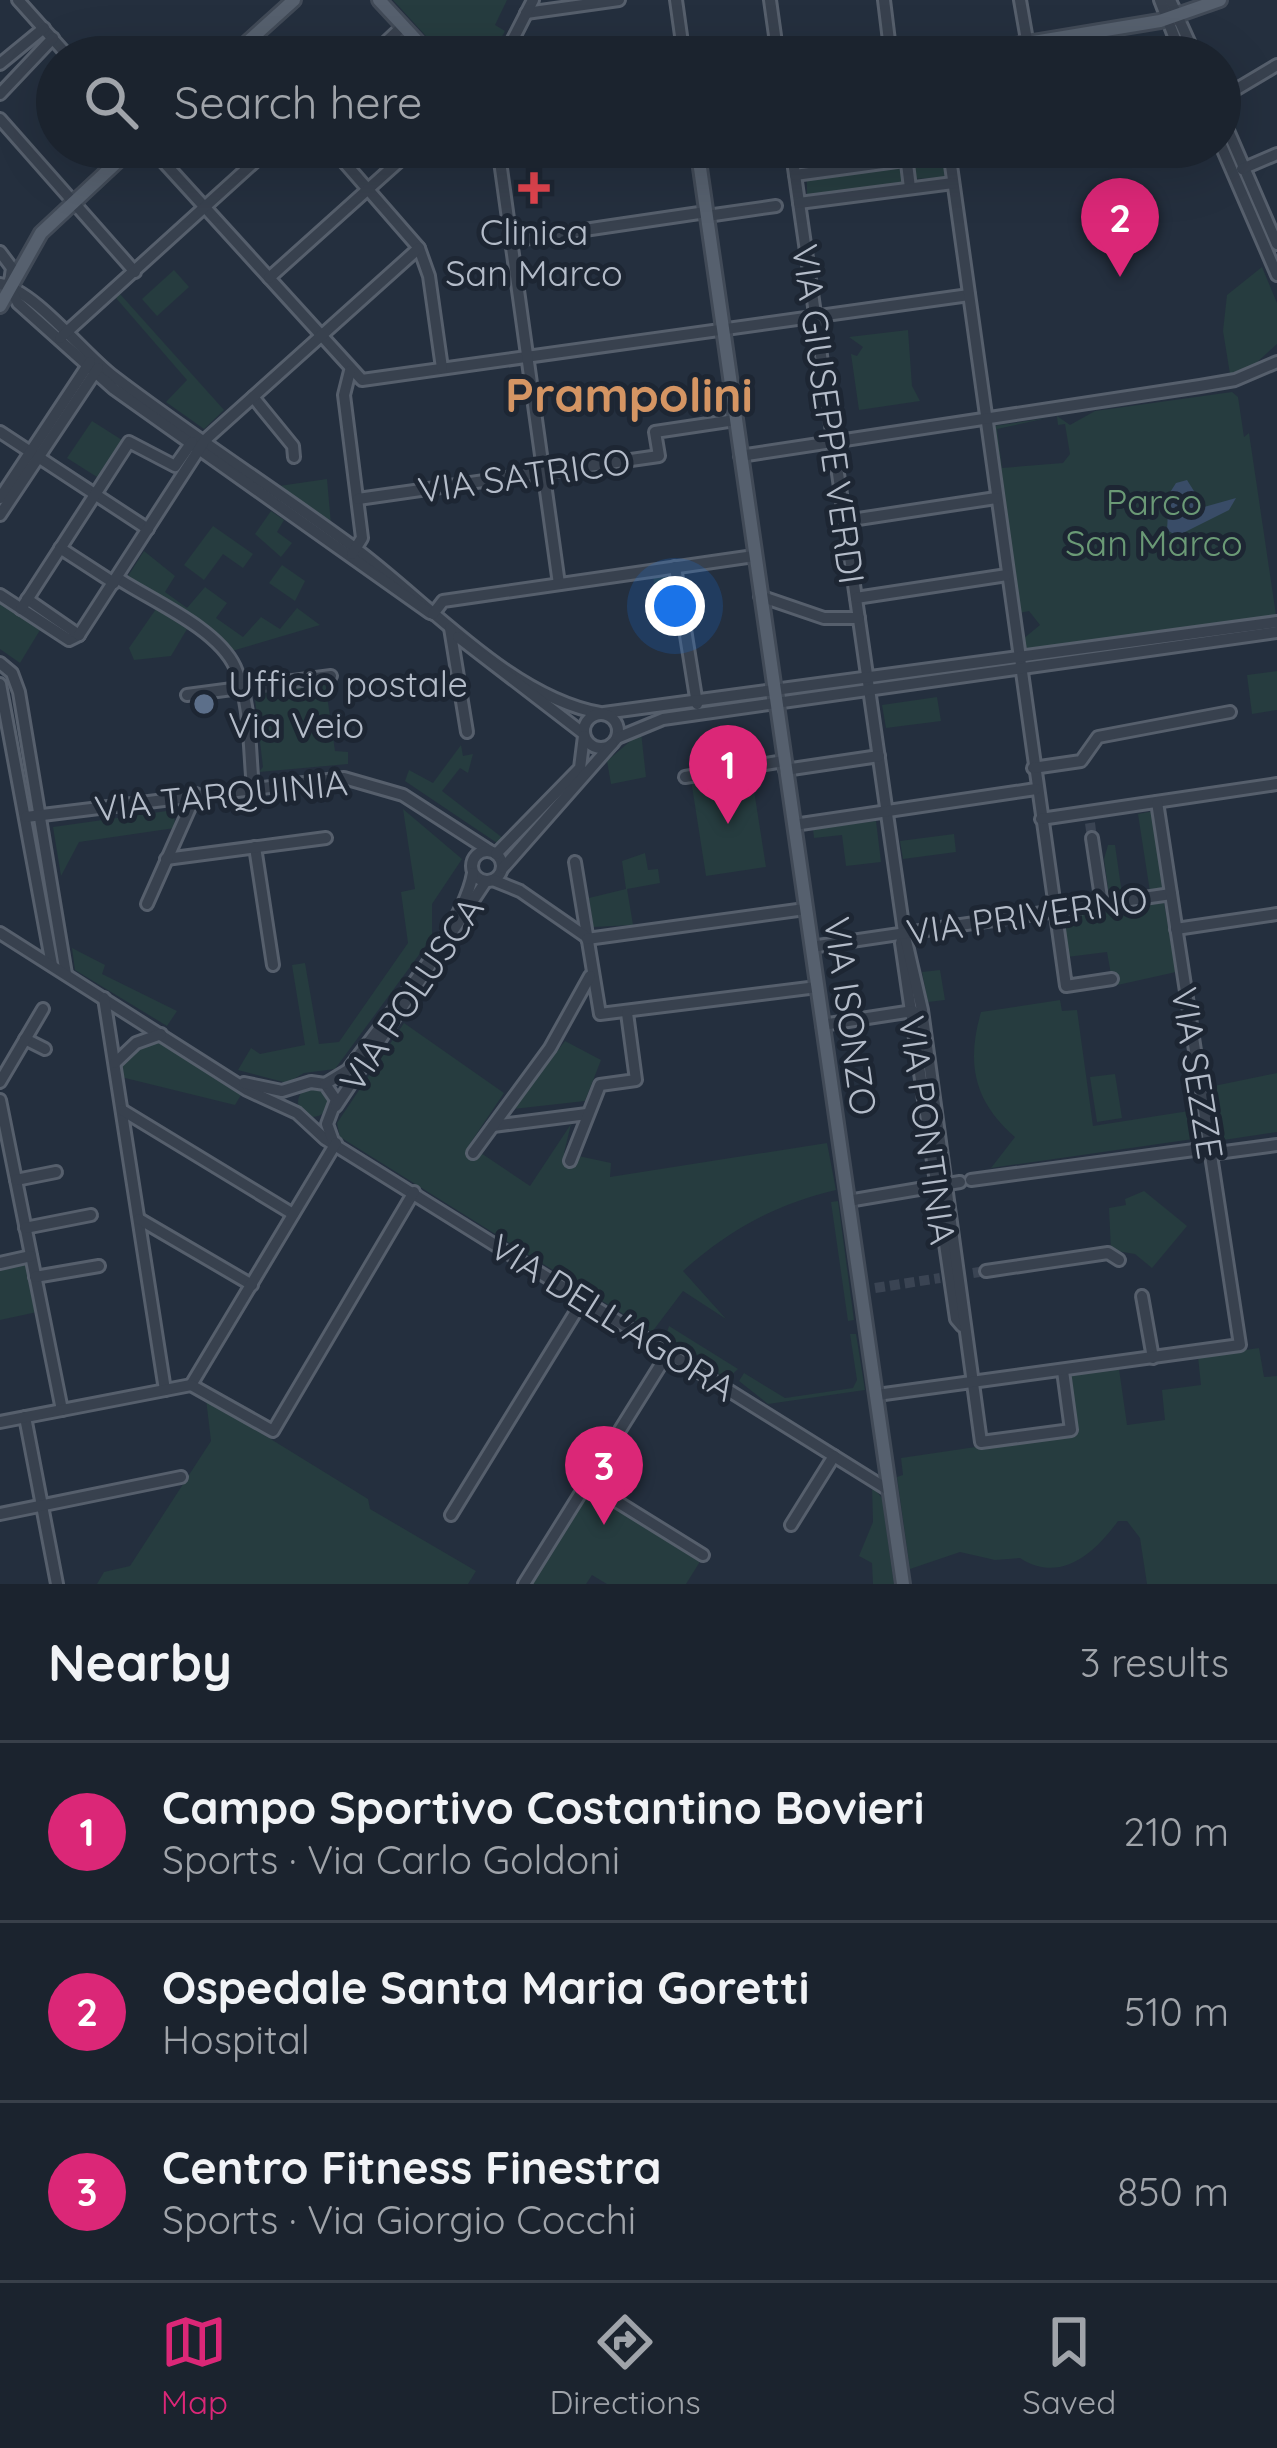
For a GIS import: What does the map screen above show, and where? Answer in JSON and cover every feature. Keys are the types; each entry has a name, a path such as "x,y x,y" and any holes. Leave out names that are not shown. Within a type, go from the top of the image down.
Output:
{"main road":[{"path":"258,36 294,0"},
{"path":"379,0 412,36"},
{"path":"1092,36 1174,18 1220,0"},
{"path":"0,306 10,259 109,168"},
{"name":"VIA ISONZO","path":"700,168 848,1201 868,1288 877,1395 904,1584"}],"street":[{"path":"18,0 51,36"},
{"path":"514,36 533,0"},
{"path":"526,13 620,0"},
{"path":"676,0 681,36"},
{"path":"770,0 775,36"},
{"path":"884,0 888,36"},
{"path":"1020,0 1026,36"},
{"path":"1160,0 1184,36"},
{"path":"1170,0 1178,36"},
{"path":"392,36 403,26"},
{"path":"43,36 48,33"},
{"path":"0,64 36,41"},
{"path":"0,94 36,48"},
{"path":"1241,86 1277,65"},
{"path":"0,119 36,158"},
{"path":"1277,154 1238,170 1274,246 1277,274"},
{"path":"45,168 135,272"},
{"path":"169,168 350,371 366,380 969,295"},
{"path":"61,338 249,168"},
{"path":"350,168 419,248 429,276 442,368"},
{"path":"269,278 392,168"},
{"path":"501,168 559,584"},
{"name":"VIA GIUSEPPE VERDI","path":"794,168 869,685"},
{"path":"795,175 828,168"},
{"path":"907,168 910,188"},
{"path":"951,168 1066,986 1112,979"},
{"path":"510,241 953,182"},
{"path":"24,604 131,441 176,466 419,248"},
{"path":"4,285 18,303 93,366 174,430 200,444"},
{"path":"740,456 1235,380 1273,361"},
{"path":"93,366 453,631 557,701 602,713 616,722 614,741 596,747 464,646 453,631"},
{"path":"0,498 93,366"},
{"path":"350,371 344,394 362,538 353,553"},
{"path":"253,398 293,446 294,457"},
{"name":"VIA SATRICO","path":"358,499 658,456 655,432 735,420"},
{"path":"154,453 174,430"},
{"path":"0,432 148,529"},
{"path":"0,595 24,604 69,640 79,634 200,444"},
{"path":"0,515 34,454"},
{"path":"845,521 996,498"},
{"path":"60,548 221,647 241,687 254,787"},
{"path":"433,614 443,601 754,556"},
{"path":"675,567 697,704"},
{"path":"856,598 1007,575"},
{"path":"760,596 828,619 859,618"},
{"path":"1019,664 1277,622"},
{"path":"453,631 467,732"},
{"path":"584,735 589,718 602,713 775,698 1277,632"},
{"path":"0,663 16,682 66,974"},
{"path":"188,694 331,676"},
{"path":"0,684 52,965"},
{"name":"VIA PONTINIA","path":"869,685 916,1011 953,1183 962,1274 956,1319 962,1326 981,1442 1071,1430 1063,1371"},
{"name":"VIA POLUSCA","path":"336,1106 496,875 614,741 654,721 775,698"},
{"path":"1034,768 1081,761 1097,737 1230,712"},
{"name":"VIA POLUSCA","path":"325,1084 349,1070 449,928 469,896 476,855 493,852 580,768 584,735"},
{"path":"685,777 879,756"},
{"path":"18,770 34,767"},
{"name":"VIA TARQUINIA","path":"26,817 321,778 362,780 403,795 493,852"},
{"path":"1041,819 1089,818 1157,802 1277,784"},
{"path":"794,825 1036,789"},
{"path":"147,904 196,794"},
{"path":"178,797 183,824"},
{"name":"VIA SEZZE","path":"1153,1358 1240,1345 1157,802"},
{"path":"458,833 473,868"},
{"path":"166,859 326,838"},
{"path":"1092,838 1102,904"},
{"path":"255,847 272,965"},
{"name":"VIA POLUSCA","path":"493,852 496,875"},
{"path":"574,862 600,1014"},
{"name":"VIA POLUSCA","path":"473,868 496,875"},
{"path":"496,875 587,939 805,909"},
{"name":"VIA PRIVERNO","path":"811,947 1172,894"},
{"path":"1176,929 1277,914"},
{"path":"43,918 57,916"},
{"name":"VIA DELL'AGORA","path":"0,933 275,1105 297,1113 336,1143 890,1491"},
{"path":"25,948 35,950 45,936"},
{"path":"473,1154 579,1001 591,973"},
{"path":"579,1001 600,1014 627,1013 817,987"},
{"path":"104,998 165,1390"},
{"path":"0,1082 43,1009"},
{"path":"822,1025 916,1011"},
{"path":"570,1161 600,1084 636,1080 627,1013"},
{"path":"115,1063 136,1042 160,1034"},
{"path":"25,1039 45,1049"},
{"name":"VIA DELL'AGORA","path":"236,1081 282,1091 311,1082 325,1084"},
{"path":"312,1123 328,1119 336,1106 325,1084"},
{"path":"297,1113 299,1089"},
{"path":"275,1105 282,1091"},
{"path":"0,1100 62,1410"},
{"path":"122,1110 293,1214"},
{"path":"493,1126 587,1114"},
{"path":"191,1385 336,1143 328,1119"},
{"path":"848,1201 953,1183 1277,1145"},
{"path":"16,1180 56,1172"},
{"path":"0,1422 191,1385 273,1431 414,1192"},
{"path":"26,1228 91,1215"},
{"path":"139,1219 251,1285"},
{"path":"962,1274 1108,1253 1119,1259"},
{"path":"0,1263 31,1256"},
{"path":"35,1277 99,1266"},
{"path":"877,1395 1153,1358 1142,1296"},
{"path":"451,1515 583,1300"},
{"path":"524,1584 668,1353"},
{"path":"25,1417 57,1584"},
{"path":"791,1526 834,1456"},
{"path":"0,1514 181,1477"},
{"path":"586,1483 703,1556"}],"green space":[{"path":"393,0 507,0 495,25 505,31 502,36 426,36"},
{"path":"901,168 903,183 807,195 807,178"},
{"path":"911,168 946,168 946,177 913,179"},
{"path":"1262,267 1277,303 1277,344 1254,365 1230,374 1223,331 1227,295"},
{"path":"174,270 189,287 157,316 142,299"},
{"path":"120,294 224,410 204,429 166,402 187,380 116,298"},
{"path":"908,330 912,386 920,401 859,410 851,354 857,356 863,347 849,337"},
{"name":"Parco San Marco","path":"1232,392 1238,397 1244,437 1249,433 1276,615 1025,649 1023,639 1040,625 1029,611 1019,613 994,426 1047,418 997,429 1002,468 1063,463 1070,454 1065,424 1058,425 1057,416 1070,425 1095,411"},
{"path":"92,421 122,440 97,477 67,458"},
{"path":"327,479 331,524 279,486"},
{"path":"271,511 284,520 277,532 292,543 281,557 255,534"},
{"path":"213,526 253,554 243,568 223,554 204,580 184,565"},
{"path":"144,551 175,576 165,592 187,608 205,587 227,603 216,618 243,637 261,617 280,629 297,608 320,625 232,651 206,625 128,576"},
{"path":"282,565 305,581 295,601 269,583"},
{"path":"667,574 673,617 660,619 653,576"},
{"path":"0,603 40,630 20,663 0,649"},
{"path":"156,609 187,629 171,656 134,660 129,648"},
{"path":"1277,671 1277,710 1252,714 1247,675"},
{"path":"325,682 335,751 348,752 348,764 259,772 263,767 254,691"},
{"path":"937,697 941,721 886,728 882,705"},
{"path":"641,732 646,777 611,784 607,761"},
{"path":"461,745 463,756 473,754 468,773 460,768 442,791 504,839 497,843 405,781 409,770 433,783"},
{"path":"751,771 766,867 706,876 691,780"},
{"path":"403,809 462,859 432,904 432,937 335,1069 304,1073 287,1083 238,1070 251,1048 260,1054 305,1045 292,965 305,963 319,1044 339,1042 408,943 401,892 415,889"},
{"path":"174,810 175,828 79,842 61,876 53,827"},
{"path":"1154,811 1165,890 1150,892 1138,814"},
{"path":"876,821 881,862 846,866 842,835 814,838 813,829"},
{"path":"954,834 956,852 903,859 900,841"},
{"path":"1108,845 1115,845 1122,894 1109,896 1104,859"},
{"path":"645,853 648,870 658,869 660,883 627,889 633,925 593,927 589,898 626,889 622,861"},
{"path":"1164,903 1176,972 1113,986 1107,952 1067,957 1064,917"},
{"path":"72,948 105,965 102,974 177,1011 167,1026 75,970"},
{"path":"940,970 945,1000 928,1002 922,972"},
{"path":"1060,1000 1062,1011 1077,1010 1093,1126 1195,1110 1200,1138 991,1168 1015,1137 990,1110 977,1080 974,1048 981,1012"},
{"path":"404,1023 504,1093 469,1145 530,1186 571,1124 564,1153 611,1163 610,1177 827,1143 836,1190 754,1220 683,1271 726,1319 683,1291 652,1332 340,1137 337,1123"},
{"path":"155,1040 241,1095 235,1105 121,1077 120,1066 131,1051"},
{"path":"565,1041 601,1060 585,1101 513,1109"},
{"path":"1277,1073 1277,1132 1217,1141 1209,1087"},
{"path":"1115,1074 1122,1118 1097,1122 1090,1077"},
{"path":"313,1087 324,1091 328,1102 324,1113 313,1117 302,1113 298,1102 302,1091"},
{"path":"1144,1191 1187,1226 1152,1268 1135,1254 1111,1250 1109,1208 1126,1205 1125,1199"},
{"path":"838,1201 854,1320 848,1321 831,1202"},
{"path":"27,1259 37,1312 0,1320 0,1265"},
{"path":"669,1326 738,1369 727,1379 665,1339"},
{"path":"850,1334 856,1334 865,1390 768,1404 739,1381 744,1373 785,1398 853,1388 857,1380"},
{"path":"1259,1348 1264,1377 1277,1376 1277,1584 1147,1584 1140,1538 1127,1521 1118,1521 1087,1554 1062,1566 1049,1568 1020,1558 995,1560 960,1552 910,1569 897,1477 903,1475 901,1458 1078,1432 1071,1375 1119,1369 1127,1425 1165,1420 1162,1390 1201,1385 1198,1357"},
{"path":"206,1399 368,1499 370,1509 476,1571 468,1584 97,1584 104,1572 130,1566 211,1441"},
{"path":"872,1486 882,1498 894,1584 873,1584 872,1563 859,1556 873,1522"},
{"path":"587,1489 701,1560 686,1584 607,1584 592,1575 586,1584 528,1584"}],"water":[{"path":"1187,480 1204,507 1236,498 1229,510 1177,536 1167,530 1169,494 1176,483"}],"tunnel":[{"path":"1090,823 1092,838"},
{"path":"973,1273 986,1271"},
{"path":"875,1288 940,1278"}],"place":[{"name":"Clinica San Marco","path":"534,188"},
{"name":"Ospedale Santa Maria Goretti","path":"1120,277"},
{"name":"Ufficio postale Via Veio","path":"204,704"},
{"name":"Campo Sportivo Costantino Bovieri","path":"728,824"},
{"name":"Centro Fitness Finestra","path":"604,1525"}],"district":[{"name":"Prampolini","path":"629,394"}]}
